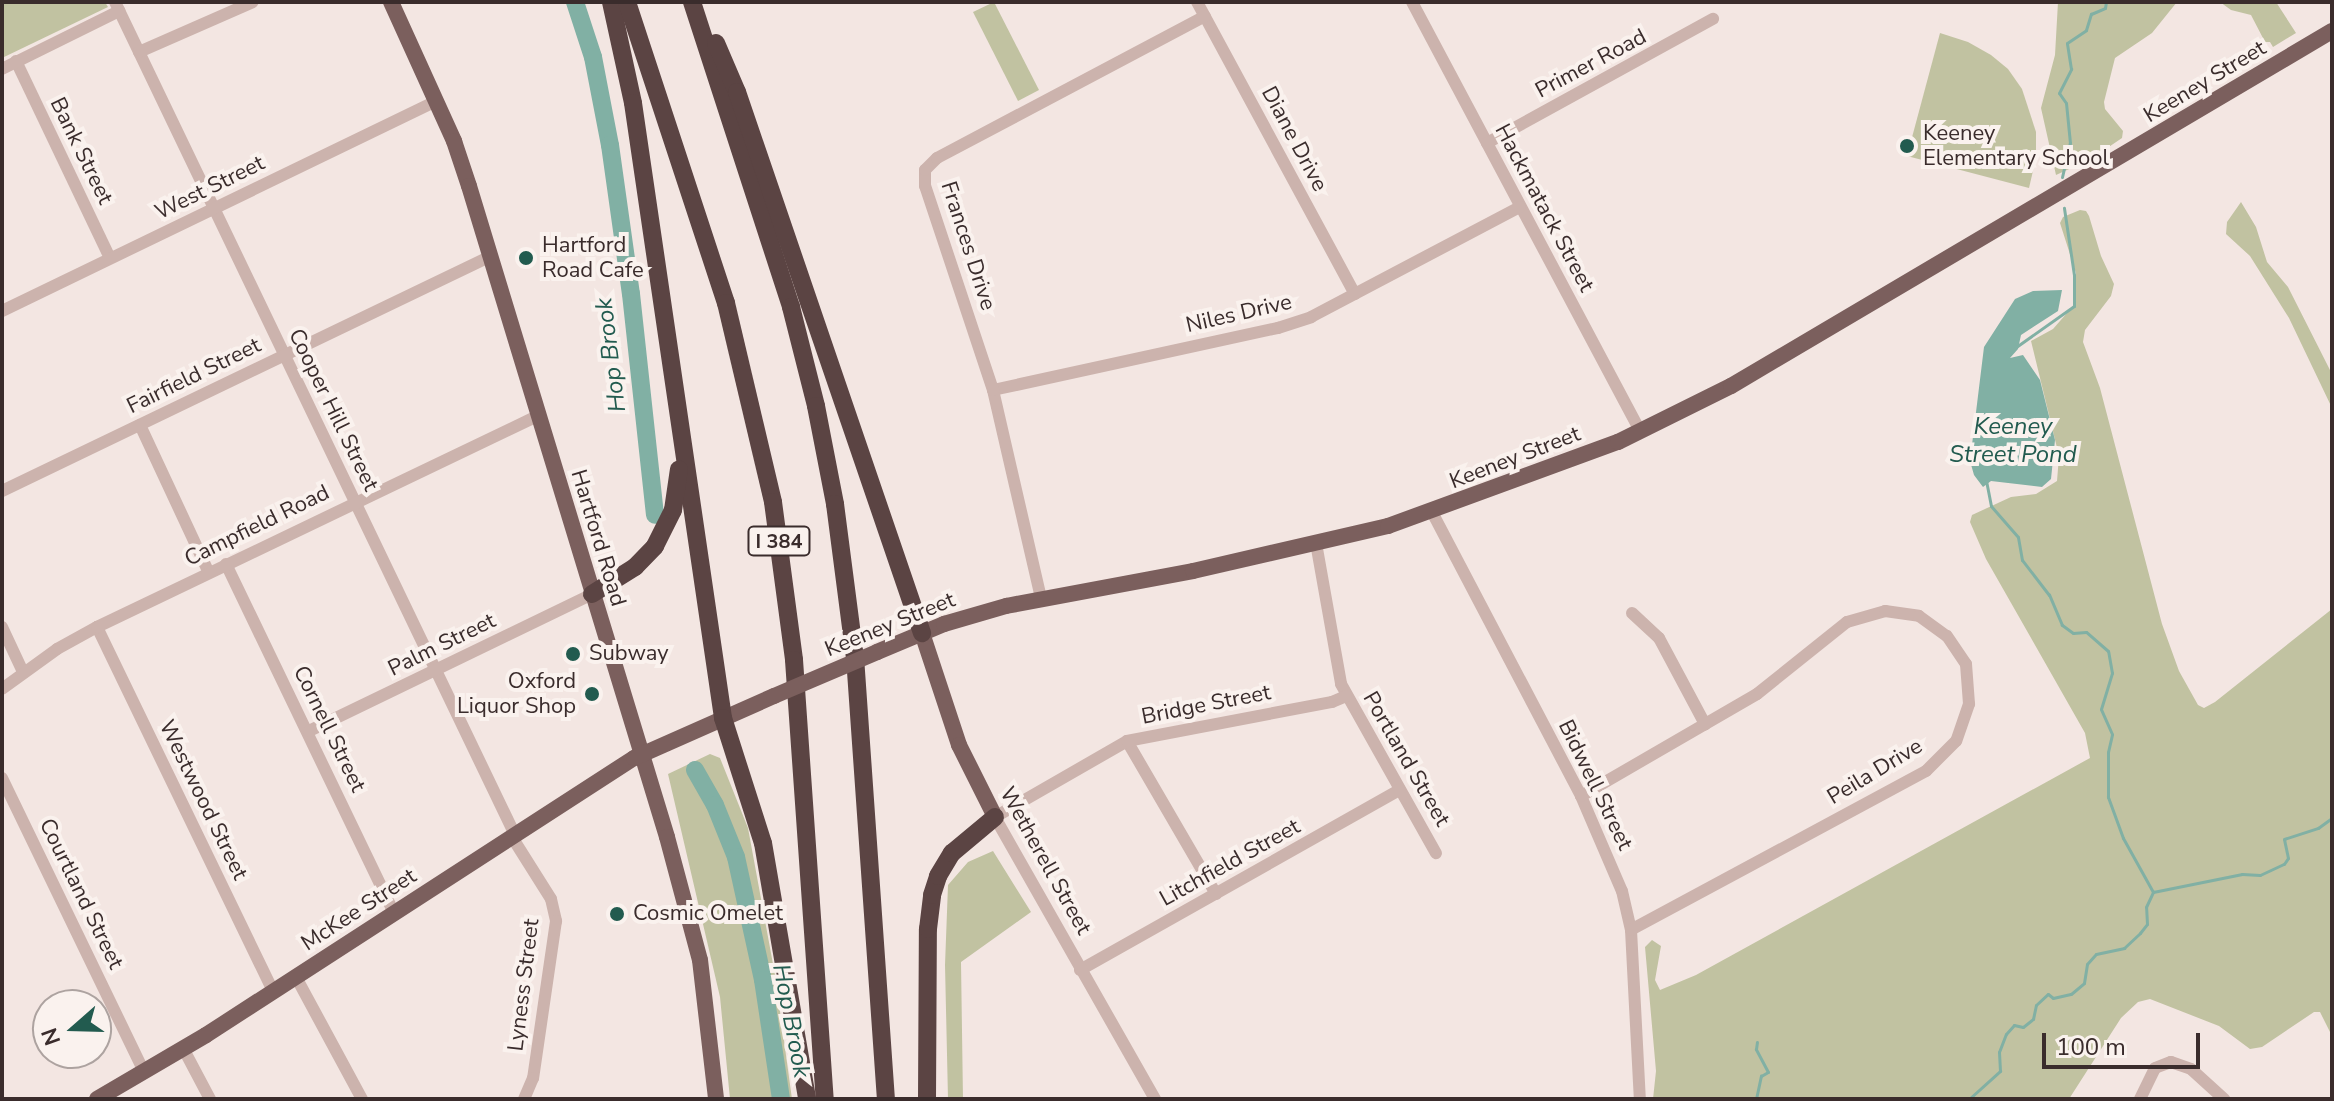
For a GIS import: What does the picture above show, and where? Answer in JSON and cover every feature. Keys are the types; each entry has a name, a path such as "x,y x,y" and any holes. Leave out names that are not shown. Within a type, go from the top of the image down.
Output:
{"highway":[{"path":"611,2 633,103 723,718 767,857 807,1099"},
{"name":"I 384","path":"627,2 734,331 773,502 794,660 825,1099"},
{"path":"693,2 733,81 922,633"},
{"name":"I 384","path":"693,2 791,307 816,406 835,504 855,657 886,1099"},
{"path":"592,594 641,563 660,540 670,518 679,485 676,399"},
{"path":"927,1099 928,929 934,888 957,847 995,817"}],"main road":[{"name":"Hartford Road","path":"391,2 454,141 642,754 700,960 716,1099"},
{"name":"Keeney Street","path":"642,754 922,633 974,615 1041,598 1193,571 1432,512 1641,432 1731,386 2332,31"},
{"name":"Wetherell Street","path":"922,633 959,745 995,817"},
{"name":"McKee Street","path":"97,1099 296,977 642,754"}],"street":[{"path":"139,52 253,2"},
{"name":"Diane Drive","path":"1197,2 1355,294"},
{"name":"Hackmatack Street","path":"1412,2 1641,432"},
{"path":"2,69 117,7"},
{"name":"Cooper Hill Street","path":"117,7 437,669 513,836"},
{"name":"Frances Drive","path":"1041,598 993,390 925,186 925,170 937,158 1205,16"},
{"name":"Primer Road","path":"1487,143 1713,19"},
{"name":"Bank Street","path":"16,61 110,258"},
{"name":"West Street","path":"2,311 436,101"},
{"name":"Niles Drive","path":"993,390 1278,328 1311,317 1520,207"},
{"name":"Fairfield Street","path":"2,491 491,256"},
{"name":"Campfield Road","path":"2,689 23,672 97,627 208,571 539,415"},
{"path":"140,425 208,571"},
{"name":"Bidwell Street","path":"1432,512 1604,843 1631,930 1640,1099"},
{"name":"Portland Street","path":"1316,543 1346,696 1436,853"},
{"name":"Cornell Street","path":"226,564 394,913"},
{"name":"Palm Street","path":"309,731 592,594"},
{"name":"Peila Drive","path":"1581,796 1757,694 1847,622 1885,611 1919,616 1947,636 1966,664 1969,704 1956,741 1926,771 1631,930"},
{"path":"1632,613 1659,638 1705,724"},
{"path":"2,627 23,672"},
{"name":"Westwood Street","path":"97,627 273,991"},
{"name":"Bridge Street","path":"995,817 1127,741 1332,702 1346,696"},
{"path":"1127,741 1216,894"},
{"name":"Courtland Street","path":"2,778 144,1072"},
{"name":"Litchfield Street","path":"1080,970 1400,790"},
{"name":"Wetherell Street","path":"995,817 1155,1099"},
{"name":"Lyness Street","path":"513,836 551,899 556,921 533,1078 524,1099"},
{"path":"296,977 362,1099"},
{"path":"183,1048 210,1099"},
{"path":"2140,1099 2155,1068 2171,1062 2191,1069 2224,1099"}],"green space":[{"path":"2,2 105,2 108,7 2,58"},
{"path":"994,2 1039,90 1018,101 973,12"},
{"path":"2058,2 2177,2 2152,33 2115,58 2104,102 2105,109 2123,131 2122,138 2091,159 2056,175 2041,108 2055,55"},
{"path":"2220,2 2276,2 2296,33 2273,47 2270,42 2265,42 2251,15 2231,10"},
{"path":"1940,33 1968,42 1991,55 2008,69 2022,89 2036,132 2036,158 2029,188 1907,156"},
{"path":"2241,202 2256,227 2267,262 2288,287 2332,374 2332,408 2289,318 2250,256 2226,234 2227,222"},
{"path":"2080,210 2086,211 2089,216 2101,256 2114,284 2111,296 2085,330 2083,342 2100,388 2162,624 2179,671 2198,705 2204,708 2215,702 2332,609 2332,1036 2320,1012 2314,1012 2262,1047 2250,1049 2219,1026 2150,999 2138,1002 2121,1018 2069,1099 1653,1099 1656,1071 1645,947 1652,940 1661,946 1655,980 1660,990 1696,975 2090,758 2085,733 1986,559 1970,522 1972,515 2011,497 2036,494 2057,481 2059,456 2031,341 2053,329 2074,305 2076,273 2060,223 2063,217"},
{"path":"710,754 720,758 748,828 775,975 792,1099 730,1099 720,997 668,774"},
{"path":"993,851 1031,912 961,962 963,1099 948,1099 945,965 948,885 968,862"}],"water":[{"name":"Keeney Street Pond","path":"2062,290 2058,311 2021,335 2018,349 2010,358 2023,355 2040,380 2055,440 2051,479 2042,487 1991,481 1983,487 1974,475 1970,461 1984,347 2015,299 2033,291"}],"waterway":[{"name":"Hop Brook","path":"575,2 593,57 610,145 631,294 655,515"},
{"path":"2062,177 2070,143 2066,103 2059,93 2071,69 2067,43 2086,30 2091,14 2105,8 2106,2"},
{"path":"2016,347 2074,306 2074,275 2064,208"},
{"path":"1969,1099 2000,1071 1999,1052 2006,1034 2014,1025 2023,1027 2033,1019 2036,1005 2048,994 2053,998 2071,994 2084,983 2087,964 2096,954 2124,948 2140,933 2147,924 2146,907 2153,892 2123,838 2108,797 2108,752 2112,734 2101,709 2112,673 2108,651 2086,632 2073,633 2062,625 2049,595 2022,560 2018,537 1991,506 1986,481"},
{"name":"Hop Brook","path":"695,770 715,805 736,857 763,980 781,1099"},
{"path":"2153,892 2242,874 2260,875 2284,864 2288,858 2284,839 2318,828 2332,818"},
{"path":"1756,1099 1761,1076 1768,1072 1756,1049 1757,1042"}],"place":[{"name":"Keeney Elementary School","path":"1907,146"},
{"name":"Hartford Road Cafe","path":"526,258"},
{"name":"Subway","path":"573,654"},
{"name":"Oxford Liquor Shop","path":"592,694"},
{"name":"Cosmic Omelet","path":"617,914"}]}
